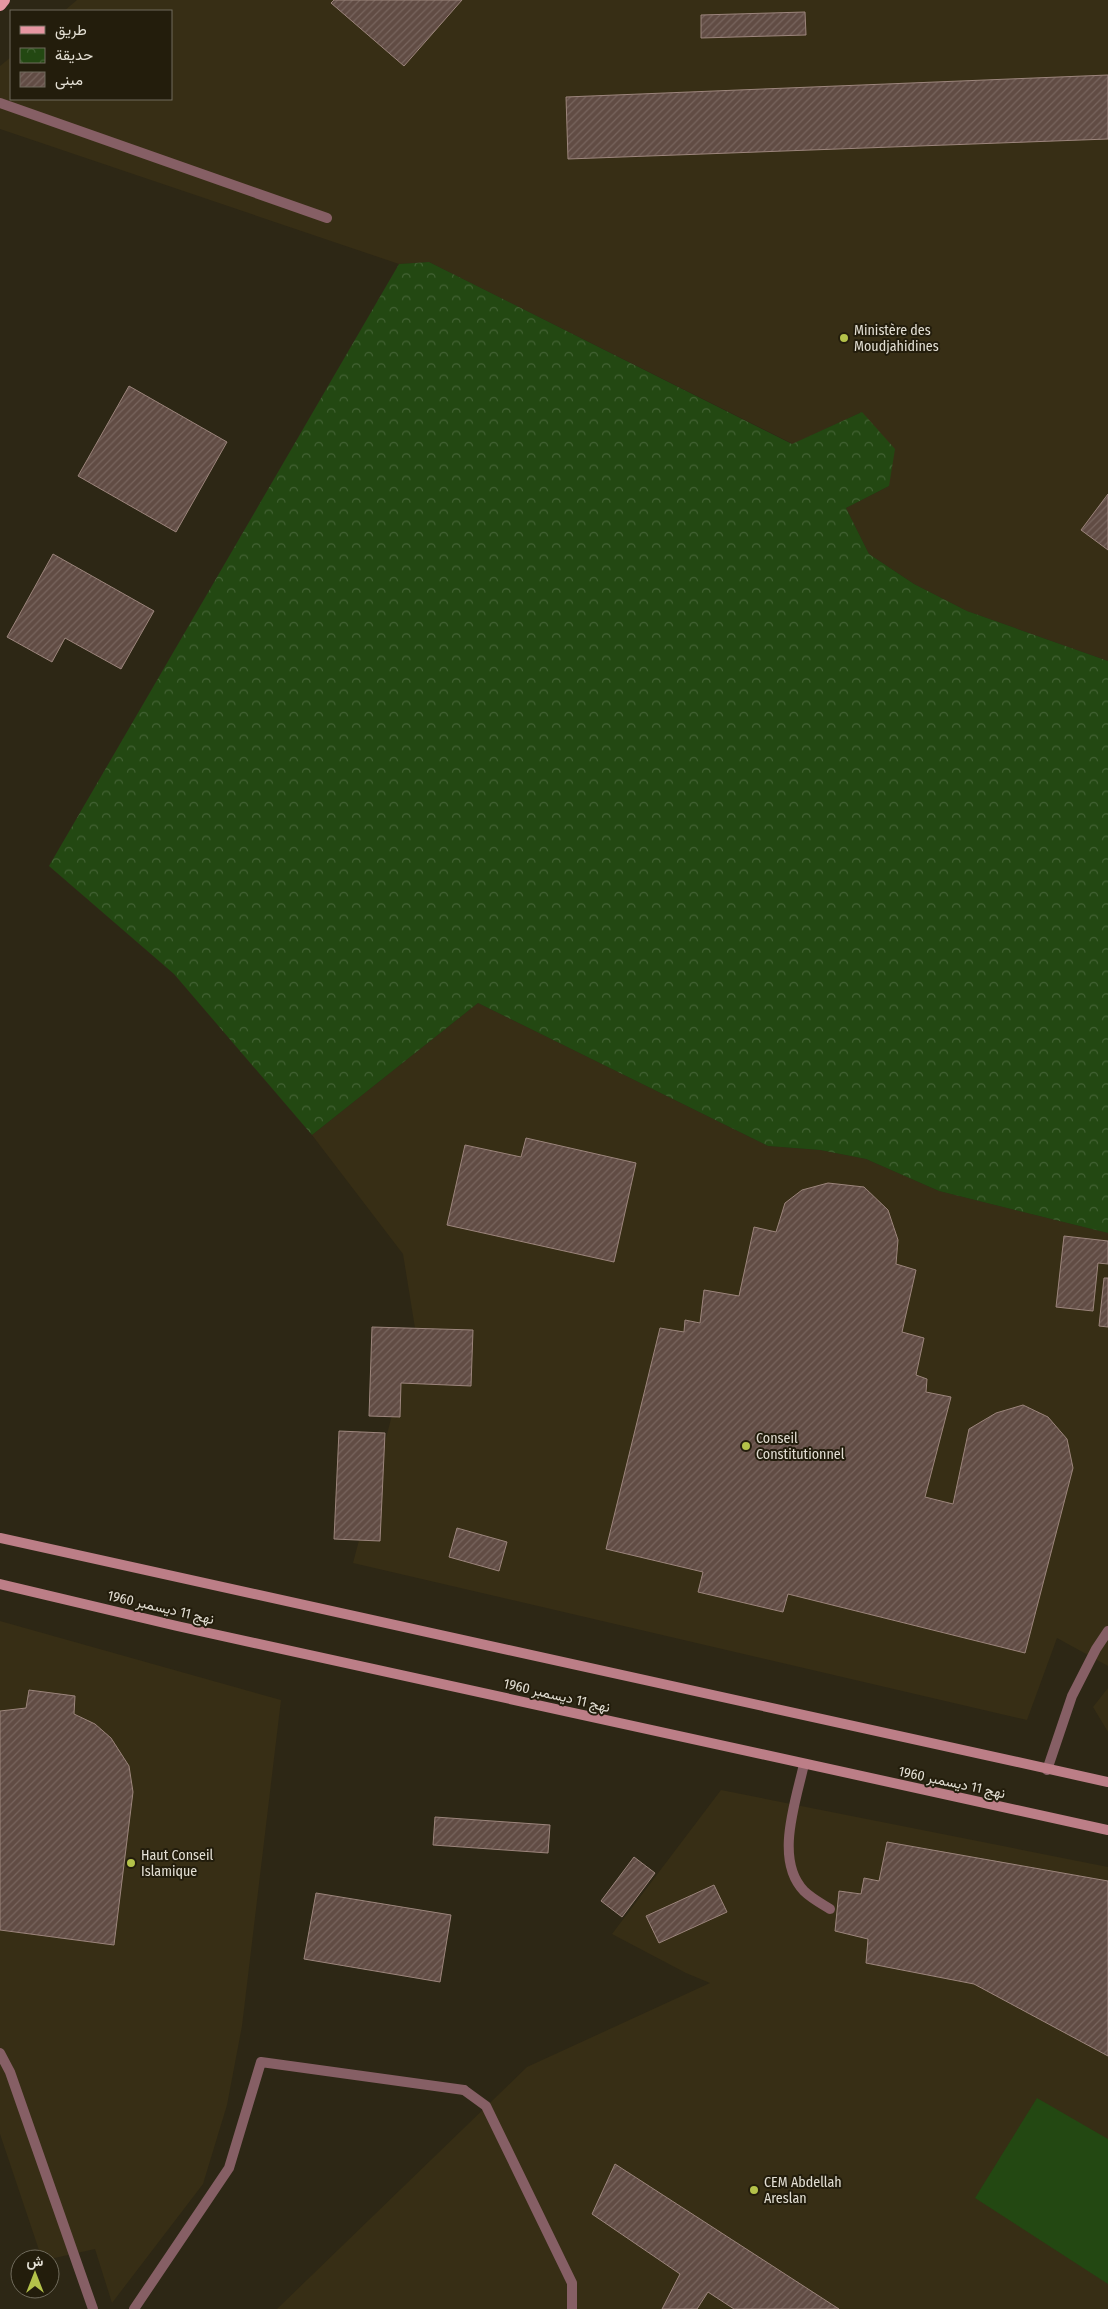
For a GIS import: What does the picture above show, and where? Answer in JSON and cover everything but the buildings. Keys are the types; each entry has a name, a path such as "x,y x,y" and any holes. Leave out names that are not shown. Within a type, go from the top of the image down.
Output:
{"main road":[{"path":"0,5 4,0"},
{"path":"0,1538 1108,1782"},
{"name":"نهج 11 ديسمبر 1960","path":"0,1584 1108,1830"}],"street":[{"path":"0,103 327,218"},
{"path":"1047,1770 1072,1696 1096,1649 1108,1631"},
{"path":"804,1764 788,1844 791,1869 804,1891 830,1909"},
{"path":"0,2053 10,2072 94,2309"},
{"path":"134,2309 228,2168 261,2062 464,2090 486,2106 572,2283 572,2309"}],"shaded area":[{"name":"Ministère des Moudjahidines","path":"77,0 1108,0 1108,661 967,611 914,584 869,554 846,508 889,486 862,412 793,444 429,262 399,264 0,129 0,66 10,58 10,100 172,100 172,10 65,10"},
{"name":"Conseil Constitutionnel","path":"478,1003 768,1146 820,1150 866,1159 939,1191 1108,1233 1108,1666 1057,1638 1027,1720 353,1563 415,1328 403,1254 312,1135"},
{"name":"Haut Conseil Islamique","path":"0,1621 281,1700 242,2026 227,2105 203,2184 112,2303 95,2249 60,2257 60,2249 39,2249 0,2134"},
{"path":"1108,1688 1108,1732 1093,1707"},
{"name":"CEM Abdellah Areslan","path":"721,1790 1108,1867 1108,2309 277,2309 527,2067 710,1983 686,1973 612,1934"}],"green space":[{"path":"429,262 792,444 862,412 895,449 889,486 846,508 869,554 914,584 967,611 1108,661 1108,1233 939,1191 866,1159 820,1150 768,1146 478,1003 312,1135 174,974 49,866 399,264"},
{"path":"1037,2098 1108,2139 1108,2284 975,2198"}],"place":[{"name":"Ministère des Moudjahidines","path":"844,338"},
{"name":"Conseil Constitutionnel","path":"746,1446"},
{"name":"Haut Conseil Islamique","path":"131,1863"},
{"name":"CEM Abdellah Areslan","path":"754,2190"}]}
